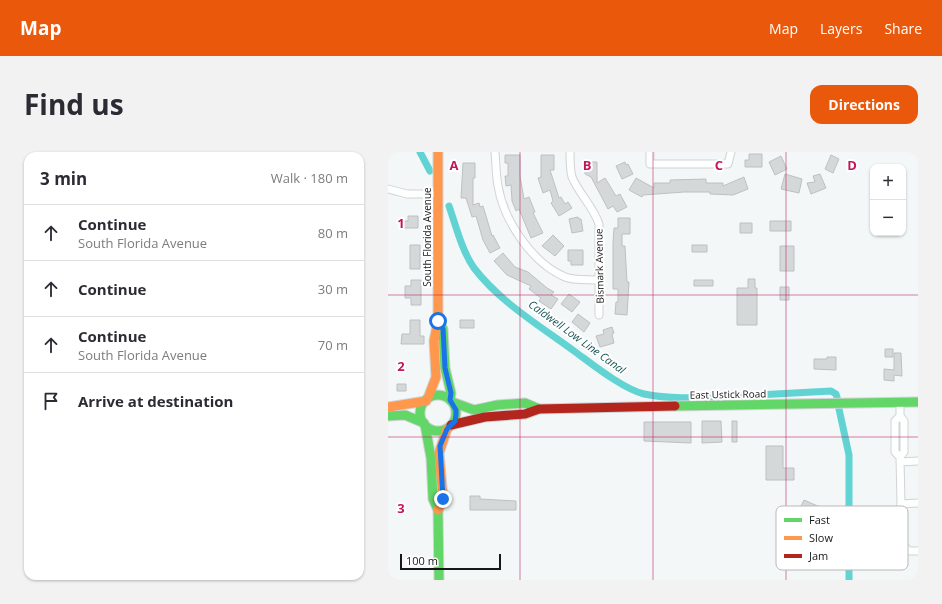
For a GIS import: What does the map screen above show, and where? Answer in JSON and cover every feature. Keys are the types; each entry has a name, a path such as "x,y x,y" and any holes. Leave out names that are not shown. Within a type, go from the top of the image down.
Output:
{"main road":[{"name":"South Florida Avenue","path":"427,400 436,380 434,340 435,329 438,321 438,152"},
{"name":"South Florida Avenue","path":"438,321 443,329 445,368 451,393 451,401"},
{"path":"388,407 427,400 440,396 451,401 456,410 456,415 440,446 443,499 438,510"},
{"path":"427,400 421,408 420,414 424,424 431,458 433,499 438,510 438,580"},
{"name":"East Ustick Road","path":"451,401 474,410 498,405 525,403 539,409"},
{"name":"East Ustick Road","path":"449,427 485,417 525,414 539,409 918,402"},
{"path":"388,416 405,415 436,431 449,427"}],"street":[{"path":"495,152 499,192 512,225 521,240 536,256 565,277 599,280"},
{"name":"Bismark Avenue","path":"570,152 572,176 577,187 595,212 599,224 600,315"},
{"path":"650,152 650,164 728,164 731,152"},
{"path":"388,189 407,194 438,194"},
{"path":"900,402 900,416 895,421 895,452 900,459 901,504 918,504"},
{"path":"900,459 918,461"},
{"path":"908,550 918,551"}],"building":[{"path":"749,154 762,154 762,167 745,167 745,160 749,160"},
{"path":"505,155 520,155 520,176 524,199 529,197 535,212 533,213 543,233 531,238 519,209 516,211 512,201 511,185 506,186 505,176 508,176 508,163 505,163"},
{"path":"541,155 554,155 554,170 550,170 559,198 561,197 565,204 568,202 572,208 559,216 551,203 553,201 550,190 543,193 538,178 541,177"},
{"path":"831,155 839,159 833,173 825,169"},
{"path":"781,156 787,169 775,175 769,162"},
{"path":"585,162 597,162 597,183 605,178 616,196 620,194 627,207 617,212 613,206 608,209 591,177 585,174"},
{"path":"625,162 626,165 628,164 633,174 622,179 616,166"},
{"path":"463,163 475,163 475,178 473,178 473,205 479,203 480,207 483,206 492,236 493,235 500,248 490,253 483,240 476,216 472,217 466,198 461,198"},
{"path":"785,174 802,179 799,193 781,189"},
{"path":"820,174 826,188 811,194 807,183 815,182 813,176"},
{"path":"744,177 748,189 733,195 710,194 710,192 684,192 643,195 642,197 629,190 636,178 654,188 654,183 670,183 670,180 706,179 706,183 723,183 723,186"},
{"path":"408,216 418,216 418,228 403,228 403,221 408,221"},
{"path":"578,217 581,219 583,231 572,233 569,219"},
{"path":"618,218 630,218 630,234 622,234 622,246 625,246 627,282 629,282 627,315 615,314 616,302 618,302 618,289 613,289 613,243 614,228 618,228"},
{"path":"770,221 791,221 791,231 770,231"},
{"path":"740,223 752,223 752,233 740,233"},
{"path":"553,235 564,246 555,256 542,246"},
{"path":"410,245 420,245 420,269 410,269"},
{"path":"692,245 707,245 707,252 692,252"},
{"path":"780,246 794,246 794,271 780,271"},
{"path":"568,250 583,250 583,265 571,265 571,261 568,261"},
{"path":"503,253 515,267 528,272 554,292 551,295 558,299 551,309 539,301 541,298 529,289 531,286 507,275 494,261"},
{"path":"748,279 755,279 755,288 757,288 757,325 737,325 737,288 748,288"},
{"path":"411,280 421,280 421,305 411,305 411,298 405,298 405,286 411,286"},
{"path":"694,280 713,280 713,286 694,286"},
{"path":"780,287 789,287 789,300 780,300"},
{"path":"569,294 580,302 572,312 561,304"},
{"path":"578,314 590,323 584,332 572,322"},
{"path":"410,320 420,320 420,336 424,336 424,344 401,344 402,334 410,334"},
{"path":"460,320 474,320 474,328 460,328"},
{"path":"612,327 614,333 612,334 614,343 600,347 596,336 604,334 603,330"},
{"path":"885,349 893,349 893,357 885,357"},
{"path":"894,353 901,353 902,376 894,375 894,381 884,380 884,369 894,370"},
{"path":"827,357 836,357 836,370 814,369 814,359 827,359"},
{"path":"397,384 406,384 406,391 397,391"},
{"path":"702,421 721,421 722,442 702,443"},
{"path":"732,421 737,421 737,442 732,442"},
{"path":"644,422 691,422 691,443 644,441"},
{"path":"766,446 783,446 783,468 794,468 794,480 766,480"},
{"path":"470,496 480,496 480,499 516,501 516,510 470,510"},
{"path":"804,500 818,506 801,506"}],"waterway":[{"name":"Caldwell Low Line Canal","path":"420,152 430,171"},
{"name":"Caldwell Low Line Canal","path":"449,206 466,254 474,268 484,280 521,313 617,382 644,394 656,396 695,398 746,395"},
{"name":"Caldwell Low Line Canal","path":"756,395 831,391 836,394 837,397"},
{"name":"Caldwell Low Line Canal","path":"839,409 849,455 849,506"},
{"name":"Caldwell Low Line Canal","path":"849,570 849,580"}],"traffic: fast":[{"path":"438,321 443,329 445,368 451,393 450,400"},
{"path":"438,395 451,400 456,413 451,426 438,431 425,426 420,413 425,400 438,395"},
{"path":"452,402 474,410 497,405 525,403 539,409"},
{"path":"675,406 918,402"},
{"path":"388,416 405,415 424,423"},
{"path":"425,425 431,458 433,499 438,510 439,580"}],"traffic: slow":[{"path":"428,398 436,377 434,341 438,321 438,152"},
{"path":"388,407 426,401"},
{"path":"438,510 443,499 439,453 447,429"}],"traffic: jam":[{"path":"451,425 485,417 525,414 539,409 675,406"}],"route":[{"path":"438,321 443,329 443,353 447,380 451,393 450,400 454,404 456,410 455,421 447,429 440,446 439,453 442,473 443,499"}]}
